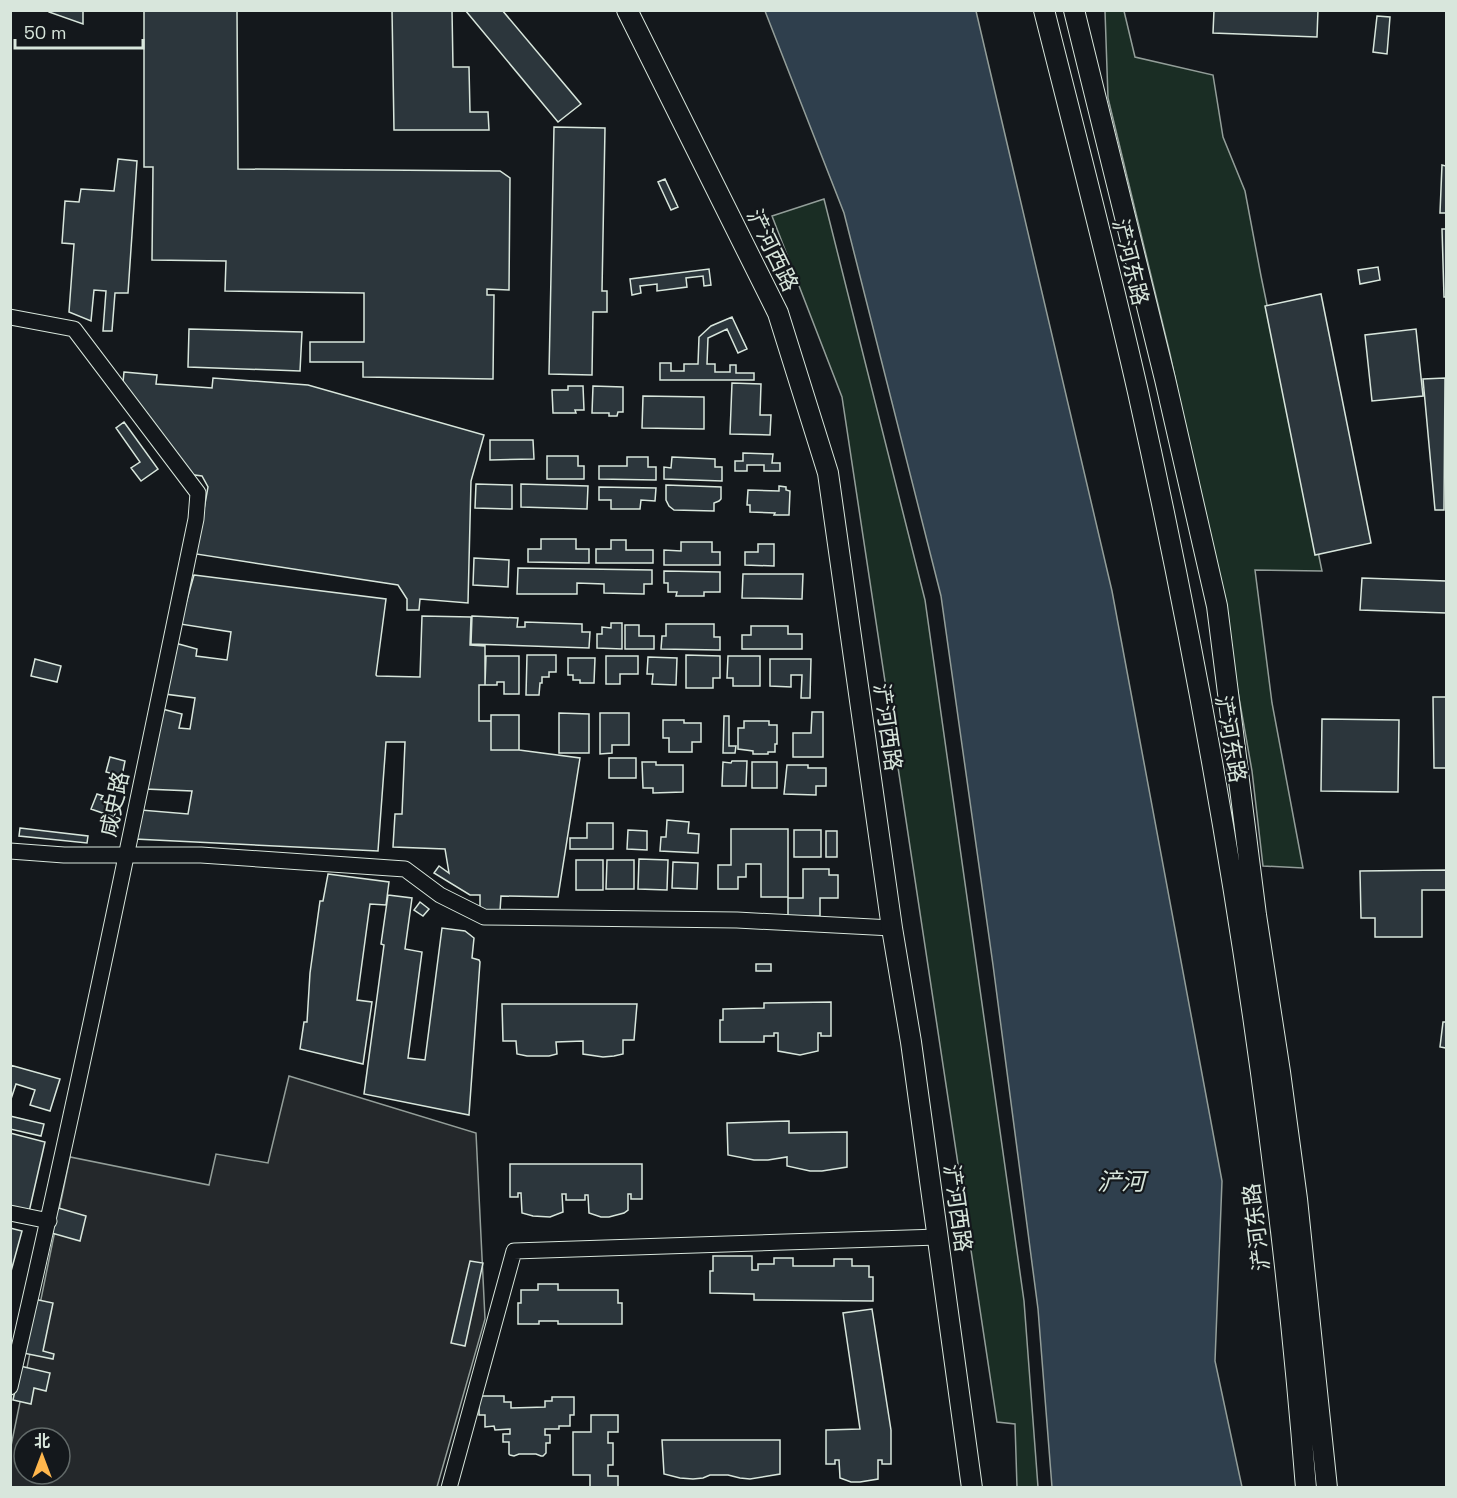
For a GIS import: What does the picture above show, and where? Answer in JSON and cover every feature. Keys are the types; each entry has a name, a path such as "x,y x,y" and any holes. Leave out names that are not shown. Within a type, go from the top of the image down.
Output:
{"street":[{"name":"浐河西路","path":"627,10 778,313 828,473 892,928 911,1042 972,1488"},
{"name":"浐河东路","path":"1044,10 1138,393 1190,645 1214,779 1241,933 1259,1058 1292,1332 1306,1488"},
{"name":"浐河东路","path":"1074,10 1160,356 1217,606 1256,915 1297,1199 1327,1488"},
{"name":"咸史路","path":"10,317 74,329 198,493 196,519 126,856 49,1221 10,1387"},
{"path":"10,851 64,855 201,855 405,869 440,895 484,917 737,920 892,928"},
{"path":"10,1213 49,1221"},
{"path":"449,1488 514,1251 938,1237"}],"green space":[{"path":"1105,11 1124,11 1135,57 1213,75 1223,137 1245,191 1322,571 1255,570 1272,703 1303,868 1263,866 1252,771 1225,619 1170,354 1108,98"},
{"path":"824,199 925,600 1024,1301 1038,1487 1017,1487 1015,1424 997,1422 842,397 772,216"}],"shaded area":[{"path":"289,1076 476,1133 485,1319 437,1487 11,1488 12,1441 12,1486 72,1486 72,1426 15,1426 70,1157 209,1185 216,1154 268,1163"}],"water":[{"name":"浐河","path":"765,11 976,11 1112,591 1222,1181 1215,1361 1242,1487 1052,1487 1038,1309 941,596 844,213"}],"building":[{"path":"49,10 83,10 83,24 49,12"},
{"path":"144,10 237,10 238,169 500,171 510,178 509,290 487,289 487,295 494,295 493,379 363,377 363,362 310,362 310,342 364,342 364,293 225,291 226,261 152,260 153,167 144,167"},
{"path":"392,10 452,10 453,67 469,67 470,112 488,112 489,130 394,130"},
{"path":"465,10 502,10 581,104 558,122"},
{"path":"1214,10 1318,10 1317,37 1213,33"},
{"path":"1377,16 1390,17 1387,54 1373,52"},
{"path":"554,127 605,128 602,291 607,291 607,312 593,312 592,375 549,374"},
{"path":"118,159 137,161 128,293 115,293 112,331 103,331 106,291 94,290 91,321 69,312 74,244 62,243 65,201 79,202 81,189 114,191"},
{"path":"1442,165 1446,166 1446,213 1440,213"},
{"path":"665,179 678,207 671,210 658,182"},
{"path":"1442,229 1446,229 1446,297 1444,297"},
{"path":"1378,267 1380,280 1360,284 1358,270"},
{"path":"709,269 711,285 704,286 703,276 686,278 687,287 657,291 657,284 640,286 641,293 632,295 630,279"},
{"path":"1321,294 1371,543 1315,555 1265,306"},
{"path":"732,317 747,349 738,353 727,329 708,338 707,364 715,364 715,372 730,372 730,365 736,365 736,373 754,373 754,380 660,380 660,363 671,363 671,371 684,371 684,364 698,364 699,337 711,326"},
{"path":"189,329 302,332 300,371 188,367"},
{"path":"1416,329 1423,396 1372,401 1365,335"},
{"path":"124,372 157,375 156,384 212,388 213,378 308,385 484,435 471,481 468,603 420,599 419,610 407,610 407,599 398,585 196,554 208,487 202,476 187,474 122,392"},
{"path":"1445,378 1444,510 1435,510 1423,379"},
{"path":"732,383 761,384 760,415 771,415 770,435 730,434"},
{"path":"568,386 583,386 584,410 575,410 576,413 553,413 552,390 568,390"},
{"path":"593,386 623,387 623,412 618,412 617,416 609,416 609,413 592,413"},
{"path":"643,396 704,397 704,429 642,428"},
{"path":"124,422 158,469 141,481 131,468 140,462 116,428"},
{"path":"490,440 533,440 534,459 490,460"},
{"path":"743,453 773,454 772,463 780,463 780,471 764,471 764,465 747,465 747,471 735,471 735,461 743,461"},
{"path":"547,456 578,456 578,466 584,466 584,479 547,479"},
{"path":"627,457 648,457 648,467 656,467 656,480 599,479 599,466 627,466"},
{"path":"672,457 715,459 715,467 722,467 722,481 664,479 664,467 671,468"},
{"path":"476,484 512,485 512,509 475,508"},
{"path":"521,484 588,486 587,509 521,507"},
{"path":"666,485 721,487 721,499 714,503 714,511 674,510 666,500"},
{"path":"779,486 786,487 786,490 790,491 789,515 750,512 750,505 747,505 748,490 779,491"},
{"path":"599,487 656,488 655,501 641,500 640,509 611,509 611,500 599,500"},
{"path":"541,539 576,539 576,549 589,549 589,563 528,562 528,549 541,549"},
{"path":"611,540 626,540 626,550 653,550 653,563 596,563 596,549 611,549"},
{"path":"681,542 712,542 712,552 720,552 720,565 664,565 664,550 681,551"},
{"path":"758,544 774,544 774,566 745,565 745,552 758,552"},
{"path":"474,558 509,560 508,587 473,585"},
{"path":"518,568 652,570 652,584 644,584 644,594 604,593 604,584 577,583 577,594 517,594"},
{"path":"664,571 720,572 720,592 704,592 704,596 676,596 677,592 668,592 668,583 664,583"},
{"path":"743,574 803,574 802,599 742,598"},
{"path":"194,575 386,599 377,676 420,677 422,616 471,617 470,645 485,646 485,685 479,685 479,721 491,721 491,750 519,750 580,758 558,897 501,896 500,911 480,910 480,895 470,895 434,873 439,866 449,873 445,849 393,847 395,814 402,814 405,742 386,742 378,851 135,839 141,810 188,814 192,791 145,789 162,709 182,714 179,728 190,729 195,698 165,694 175,643 197,649 196,656 227,660 231,632 180,624"},
{"path":"1362,578 1446,581 1446,613 1360,610"},
{"path":"472,616 518,618 517,627 525,627 525,622 582,624 582,632 590,632 589,648 471,644"},
{"path":"611,623 622,623 622,649 597,648 597,634 602,634 602,627 611,628"},
{"path":"666,624 714,624 714,637 720,637 720,650 661,649 662,636 666,636"},
{"path":"625,625 639,625 639,636 654,636 654,649 625,649"},
{"path":"751,626 788,626 788,634 802,634 802,649 742,649 742,635 751,635"},
{"path":"527,655 556,655 556,672 549,672 549,677 542,677 539,695 526,695"},
{"path":"686,655 720,656 720,678 713,678 713,688 686,688"},
{"path":"486,656 519,656 519,694 504,694 504,682 497,682 497,685 485,685"},
{"path":"606,656 638,656 638,674 620,674 620,684 606,684"},
{"path":"728,656 760,656 760,686 733,686 733,678 727,678"},
{"path":"648,657 677,658 676,685 652,684 653,674 647,674"},
{"path":"568,658 595,658 594,683 580,683 580,680 573,680 573,675 568,675"},
{"path":"35,659 61,666 57,682 31,676"},
{"path":"770,659 811,659 810,698 801,698 802,675 791,675 791,687 770,686"},
{"path":"1433,697 1446,697 1446,768 1434,768"},
{"path":"812,712 823,712 823,757 793,757 793,733 811,733"},
{"path":"559,713 589,714 589,753 559,753"},
{"path":"600,713 629,713 629,745 612,745 612,753 600,754"},
{"path":"491,715 519,715 519,750 491,750"},
{"path":"724,716 729,716 729,746 736,746 735,753 723,753"},
{"path":"1322,719 1399,720 1398,792 1321,791"},
{"path":"663,720 701,723 701,742 692,742 692,752 669,752 669,738 663,738"},
{"path":"744,721 769,721 769,725 777,725 775,752 753,754 753,751 738,749 738,728 744,728"},
{"path":"110,757 125,761 122,776 106,772"},
{"path":"609,758 636,758 636,778 609,778"},
{"path":"732,761 747,761 746,786 722,786 723,762 731,763"},
{"path":"642,762 656,762 656,765 683,765 683,792 653,793 653,788 643,788"},
{"path":"752,762 777,762 777,788 752,788"},
{"path":"787,765 826,768 826,786 816,786 816,795 784,794"},
{"path":"97,794 103,796 101,799 118,805 114,817 91,809"},
{"path":"667,820 689,822 688,833 699,834 698,853 660,851 661,837 666,837"},
{"path":"587,823 613,823 613,849 570,849 570,838 587,838"},
{"path":"20,828 88,836 87,843 19,836"},
{"path":"731,829 788,829 788,897 761,897 761,864 746,864 746,877 738,877 738,889 718,889 718,865 731,865"},
{"path":"628,830 647,831 647,850 627,849"},
{"path":"794,830 821,830 821,857 794,857"},
{"path":"826,831 837,831 837,857 826,857"},
{"path":"639,859 668,860 667,890 638,889"},
{"path":"576,860 603,860 603,890 576,890"},
{"path":"607,860 634,860 634,889 606,889"},
{"path":"673,862 698,863 697,889 672,888"},
{"path":"803,869 829,869 829,875 838,875 838,898 820,898 820,916 788,916 788,898 803,898"},
{"path":"1446,870 1446,890 1422,890 1422,937 1375,937 1375,918 1361,918 1360,871"},
{"path":"328,874 389,882 386,905 370,904 357,1000 372,1002 363,1064 300,1049 304,1022 307,1022 310,973 320,901 323,901"},
{"path":"388,895 412,898 405,949 422,952 408,1058 425,1060 442,928 465,931 474,938 472,958 480,962 469,1115 364,1094 384,945 381,944"},
{"path":"420,902 429,909 423,916 414,910"},
{"path":"756,964 771,964 771,971 756,971"},
{"path":"831,1002 831,1036 821,1036 821,1033 818,1033 818,1051 800,1055 778,1051 778,1033 774,1033 774,1036 764,1036 764,1042 720,1042 720,1020 723,1020 723,1009 764,1008 764,1003"},
{"path":"502,1004 637,1004 634,1040 623,1040 623,1054 614,1056 583,1054 583,1041 556,1042 557,1054 549,1056 517,1054 516,1041 503,1041"},
{"path":"1443,1022 1446,1022 1446,1048 1440,1047"},
{"path":"10,1065 60,1079 50,1111 30,1105 35,1090 16,1084 10,1102"},
{"path":"10,1116 44,1124 41,1136 10,1129"},
{"path":"789,1121 789,1133 847,1132 847,1167 810,1171 787,1166 787,1157 754,1160 728,1155 727,1123"},
{"path":"10,1133 45,1142 29,1212 10,1208"},
{"path":"510,1164 642,1164 642,1199 631,1199 631,1194 628,1194 628,1210 609,1217 601,1217 589,1213 588,1195 585,1195 585,1200 566,1200 566,1194 562,1194 563,1212 550,1217 533,1216 522,1213 521,1193 518,1193 518,1197 510,1197"},
{"path":"55,1207 86,1216 80,1241 48,1232"},
{"path":"10,1228 22,1231 10,1275"},
{"path":"713,1256 752,1256 752,1270 758,1270 758,1264 774,1264 774,1258 793,1258 793,1266 834,1266 834,1259 852,1259 852,1266 869,1266 869,1277 873,1277 873,1301 754,1300 754,1294 710,1293"},
{"path":"470,1261 483,1263 465,1346 451,1343"},
{"path":"538,1284 558,1284 558,1290 618,1290 618,1303 622,1303 622,1324 558,1324 558,1321 539,1321 539,1324 518,1324 518,1303 521,1303 521,1290 538,1290"},
{"path":"34,1299 53,1303 43,1351 54,1354 53,1359 23,1353"},
{"path":"872,1309 891,1430 891,1464 882,1464 882,1460 878,1460 878,1479 851,1482 840,1478 839,1460 835,1460 835,1464 826,1464 826,1430 860,1429 843,1313"},
{"path":"20,1366 50,1373 46,1391 34,1388 31,1404 13,1400"},
{"path":"479,1396 504,1396 504,1402 511,1402 511,1408 545,1407 545,1401 552,1401 552,1397 574,1397 574,1415 570,1415 570,1426 545,1429 545,1435 550,1435 550,1443 546,1443 546,1453 543,1456 519,1454 514,1456 509,1454 509,1442 503,1442 503,1434 510,1434 510,1429 495,1430 494,1426 485,1427 485,1415 479,1415"},
{"path":"591,1415 618,1415 618,1432 608,1432 608,1443 613,1443 613,1465 608,1465 608,1476 618,1476 618,1488 590,1488 590,1475 573,1475 573,1432 591,1432"},
{"path":"662,1440 780,1440 780,1474 750,1479 710,1475 693,1479 664,1474"}]}
